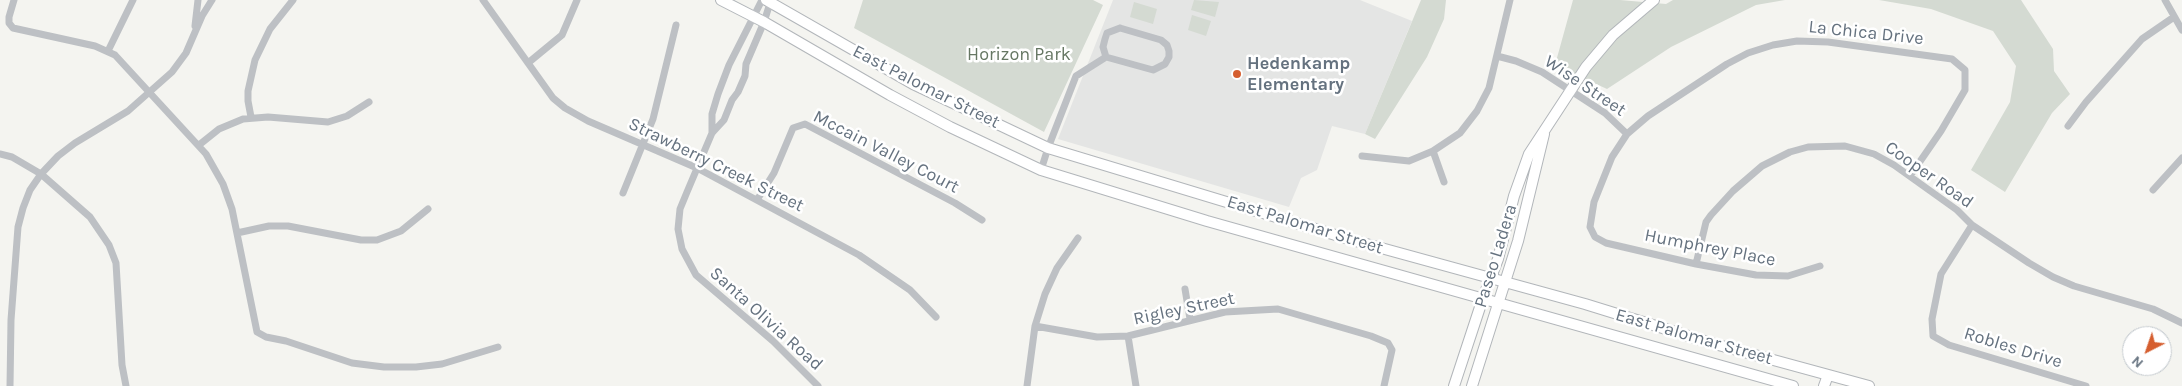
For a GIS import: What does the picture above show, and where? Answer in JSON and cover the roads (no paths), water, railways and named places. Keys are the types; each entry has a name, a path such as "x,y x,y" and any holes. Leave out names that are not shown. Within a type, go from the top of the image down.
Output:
{"main road":[{"name":"East Palomar Street","path":"721,0 764,22 924,113 1041,170 1207,222 1499,302 1793,386"},
{"name":"Paseo Ladera","path":"1454,386 1483,298 1492,278 1514,196 1529,154 1586,67 1613,36 1654,0"},
{"name":"East Palomar Street","path":"767,1 913,84 1048,148 1352,240 1869,386"},
{"name":"Paseo Ladera","path":"1472,386 1506,282 1536,175 1545,131"},
{"path":"1824,386 1828,375"}],"street":[{"path":"14,0 9,20 11,26 16,29 95,46 108,51 121,60 199,145 223,184 237,233 257,332 266,337 286,341 352,363 384,368 442,364 498,347"},
{"path":"108,51 132,0"},
{"path":"195,31 198,0"},
{"path":"10,386 11,326 18,227 26,198 41,174 58,156 75,143 128,111 165,79 179,62 212,0"},
{"path":"251,117 248,91 255,60 267,34 293,0"},
{"name":"Strawberry Creek Street","path":"483,0 554,98 565,108 588,121 643,143 697,168 870,262 919,298 936,317"},
{"path":"528,63 562,35 577,0"},
{"path":"1362,156 1408,161 1433,151 1460,133 1477,111 1488,88 1510,0"},
{"path":"2164,0 2182,30"},
{"name":"Santa Olivia Road","path":"712,133 712,114 718,94 753,16 767,1"},
{"name":"Santa Olivia Road","path":"767,1 764,22 746,64 745,76 724,120 712,133 680,209 678,229 682,249 690,267 702,282 765,334 818,386"},
{"path":"2068,126 2142,39 2174,17"},
{"path":"623,192 653,119 676,25"},
{"path":"1041,170 1076,76 1106,57 1153,70 1165,64 1169,56 1167,45 1161,40 1120,28 1107,33 1103,47 1106,57"},
{"name":"La Chica Drive","path":"1595,237 1590,227 1594,202 1612,157 1628,134 1648,116 1727,64 1748,53 1773,45 1797,41 1828,42 1952,59 1965,70 1965,90 1941,131 1910,176"},
{"name":"Wise Street","path":"1497,56 1516,61 1542,72 1605,113 1628,134"},
{"path":"199,145 226,125 251,117 328,122 342,118 369,102"},
{"name":"Mccain Valley Court","path":"757,200 774,173 793,128 805,124 955,203 982,220"},
{"name":"Cooper Road","path":"1696,264 1706,222 1717,206 1762,166 1790,152 1821,146 1853,147 1874,154 1910,176 1957,210 1972,225 2053,277 2074,286 2153,309 2182,323"},
{"path":"1433,151 1444,182"},
{"path":"0,154 12,156 41,174 90,217 104,237 116,263 122,365 126,386"},
{"path":"2153,190 2182,158"},
{"path":"237,233 269,226 288,226 361,240 377,240 401,231 428,208"},
{"name":"Robles Drive","path":"1972,225 1941,274 1932,318 1933,336 1949,344 2086,386"},
{"name":"Humphrey Place","path":"1595,237 1606,242 1733,272 1776,277 1788,276 1820,266"},
{"path":"1027,386 1035,326 1045,294 1056,268 1078,238"},
{"path":"1185,289 1190,319"},
{"name":"Rigley Street","path":"1035,326 1097,338 1128,336 1190,319 1225,312 1278,309 1371,336 1388,343 1392,350 1384,386"},
{"path":"1128,336 1136,386"}],"place":[{"name":"Hedenkamp Elementary","path":"1237,74"}],"park label":[{"name":"Horizon Park","path":"1019,55"}]}
